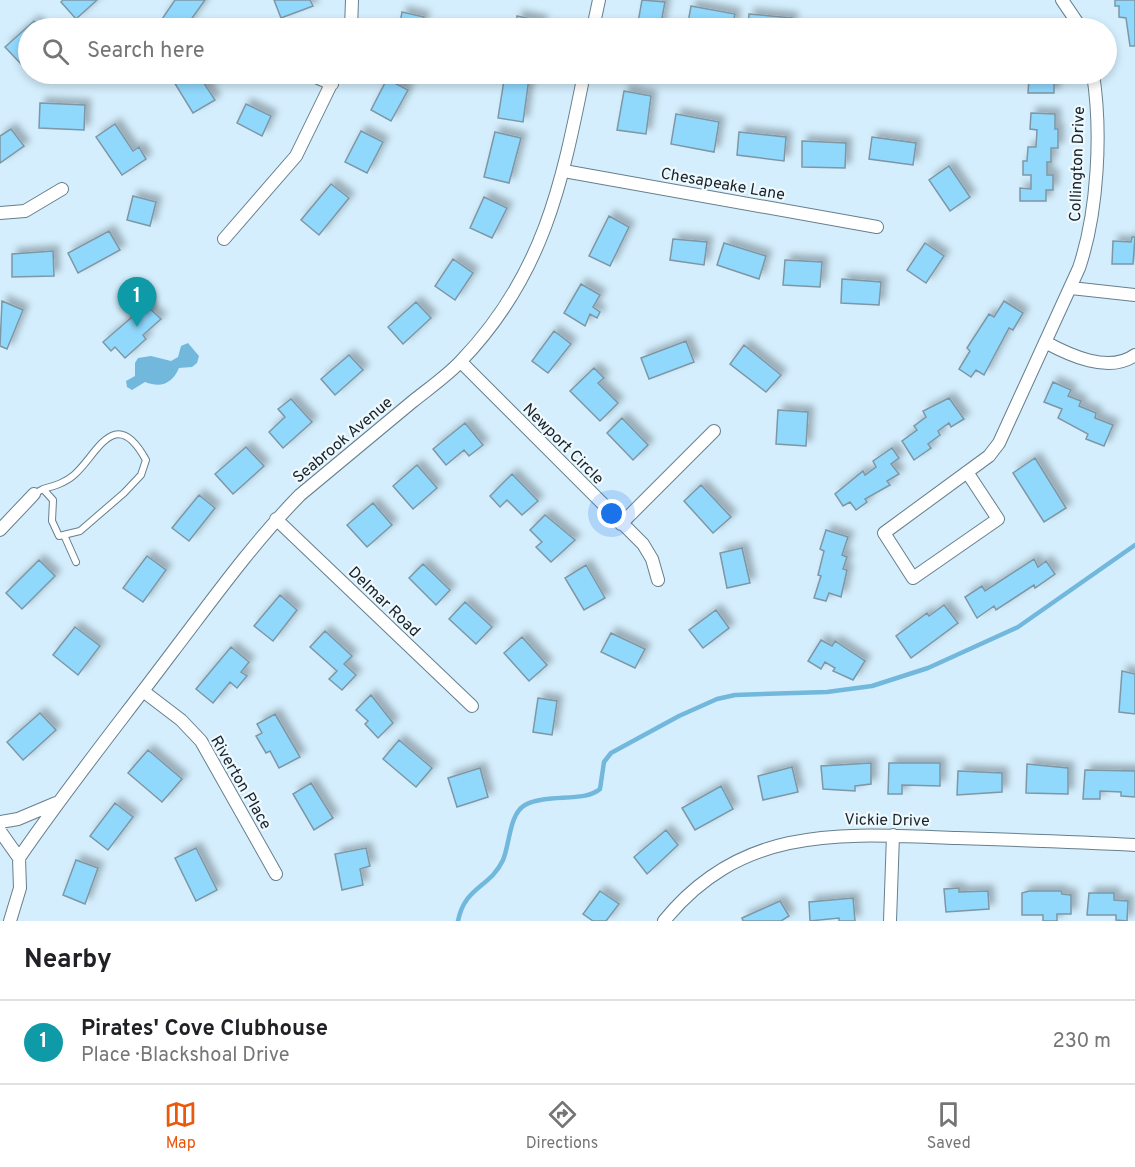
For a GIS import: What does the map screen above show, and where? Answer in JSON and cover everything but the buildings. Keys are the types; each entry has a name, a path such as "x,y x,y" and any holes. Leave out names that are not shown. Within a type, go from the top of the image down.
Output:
{"street":[{"path":"351,18 352,0"},
{"path":"595,18 599,0"},
{"path":"1062,0 1074,18"},
{"path":"224,239 296,156 332,84"},
{"name":"Seabrook Avenue","path":"19,858 57,802 215,593 276,519 300,495 461,362 522,279 544,233 564,171 582,84"},
{"name":"Collington Drive","path":"967,472 998,519 913,578 884,533 967,472 989,456 999,443 1071,288 1088,242 1092,220 1096,153 1093,84"},
{"name":"Chesapeake Lane","path":"564,171 877,227"},
{"path":"0,213 25,211 62,189"},
{"path":"1071,288 1135,295"},
{"path":"1045,342 1066,354 1091,361 1113,363 1129,360 1135,355"},
{"name":"Newport Circle","path":"461,362 643,544 652,559 658,580"},
{"path":"621,524 714,431"},
{"path":"0,530 39,492"},
{"name":"Delmar Road","path":"276,519 472,706"},
{"name":"Riverton Place","path":"143,691 181,720 201,741 276,874"},
{"name":"Seabrook Avenue","path":"0,822 18,819 57,802"},
{"path":"0,831 19,858 20,888 10,921"},
{"name":"Vickie Drive","path":"664,921 706,881 770,848 821,836 893,836 1135,844"},
{"path":"890,921 893,836"}],"lane":[{"path":"118,435 130,438 146,460 141,475 80,531 59,536 52,520 53,500 39,492 72,477 106,438 118,435"},
{"path":"64,535 76,562"}],"water":[{"path":"188,343 199,356 197,363 192,367 179,368 173,378 165,383 156,385 145,382 132,390 127,387 126,381 135,376 135,363 138,358 151,356 171,361 178,357 181,346"}],"waterway":[{"path":"458,921 466,901 498,869 503,860 513,822 520,809 534,801 585,796 600,789 604,762 611,753 679,716 717,699 735,695 827,692 872,686 928,668 1018,627 1135,545"}],"place":[{"name":"Pirates' Cove Clubhouse","path":"137,327"}]}
